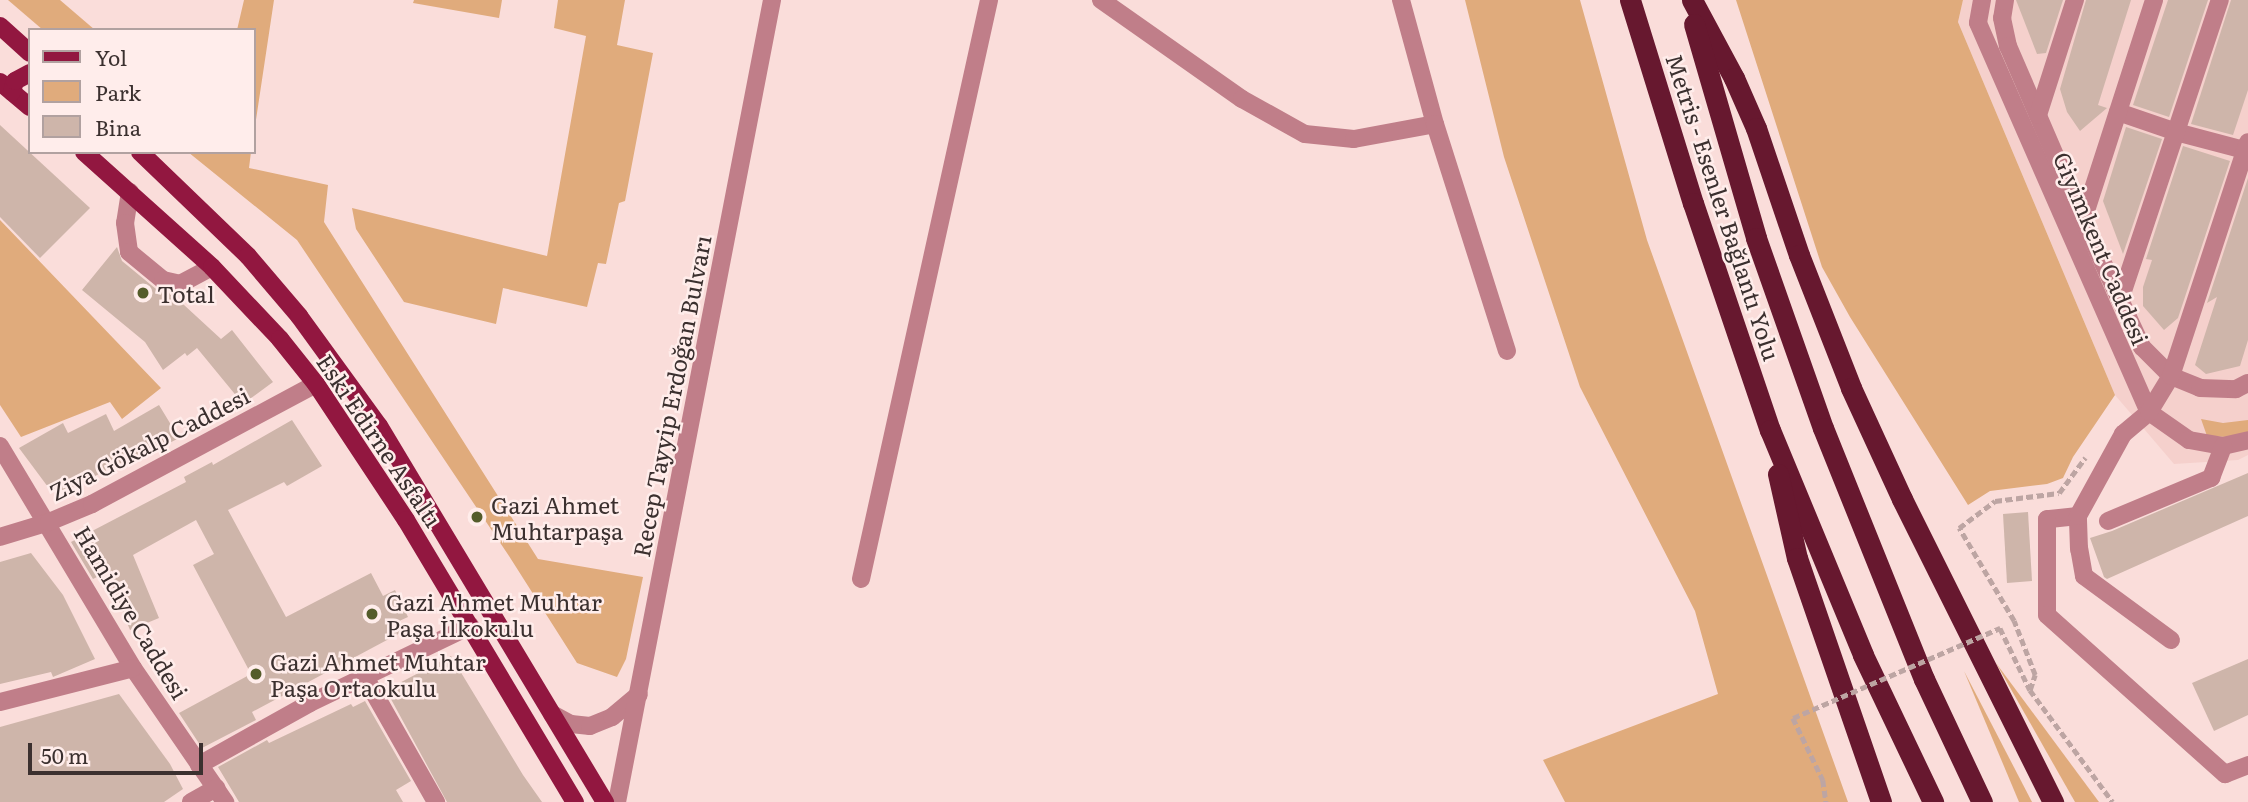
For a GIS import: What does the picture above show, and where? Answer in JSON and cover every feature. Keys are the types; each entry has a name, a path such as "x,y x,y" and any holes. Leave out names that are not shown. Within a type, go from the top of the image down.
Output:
{"highway":[{"name":"Metris - Esenler Bağlantı Yolu","path":"1630,0 1693,203 1770,430"},
{"path":"1689,0 1756,238 1823,428 1924,679 1982,802"},
{"path":"1689,0 1734,78 1756,128 1823,321 1861,410 1902,499 2053,802"},
{"path":"1770,430 1893,724 1933,802"},
{"path":"1770,430 1782,500 1797,558 1881,802"},
{"path":"1893,724 1917,802"}],"main road":[{"path":"0,26 28,51"},
{"path":"28,74 6,87 28,105"},
{"name":"Eski Edirne Asfaltı","path":"86,154 212,267 280,339 316,384 406,520 575,802"},
{"name":"Eski Edirne Asfaltı","path":"142,154 248,256 328,355 379,426 605,802"}],"street":[{"name":"Recep Tayyip Erdoğan Bulvarı","path":"617,802 772,0"},
{"path":"861,579 989,0"},
{"path":"1101,0 1242,99 1305,134 1354,139 1435,124"},
{"path":"1401,0 1435,124 1507,351"},
{"name":"Giyimkent Caddesi","path":"1982,0 1978,23 2149,412"},
{"name":"Giyimkent Caddesi","path":"2005,0 2002,18 2008,46 2083,220 2142,347 2171,376 2200,388 2236,389 2248,383"},
{"path":"2038,115 2075,0"},
{"path":"2083,220 2154,0"},
{"path":"2120,300 2220,0"},
{"path":"2118,112 2176,132 2247,148 2171,376 2149,412 2123,434 2078,516 2079,550 2084,576 2171,640"},
{"path":"130,191 125,223 129,252 163,280 180,284 212,267"},
{"name":"Ziya Gökalp Caddesi","path":"0,537 49,522 92,504 316,384"},
{"path":"2149,412 2189,440 2223,446 2248,440"},
{"name":"Hamidiye Caddesi","path":"0,446 49,522 134,668 221,795"},
{"path":"2108,521 2211,478 2223,446"},
{"path":"2078,516 2047,519 2048,615 2225,774 2248,765"},
{"path":"199,765 310,703 470,626"},
{"path":"0,702 134,668"},
{"path":"365,677 436,802"},
{"path":"551,714 571,724 590,726 612,717 639,694"},
{"path":"191,802 221,795"}],"path":[{"path":"2031,690 2035,674 2014,621 1959,528 1995,501 2059,494 2090,450"},
{"path":"1826,802 1823,780 1793,718 2000,628 2031,690 2113,802"}],"shaded area":[{"path":"1963,0 2248,0 2248,455 2238,460 2174,464 2115,395 1958,22"}],"green space":[{"path":"8,0 60,0 93,28 41,28"},
{"path":"244,0 274,0 256,120 256,28 237,28"},
{"path":"414,0 502,0 499,18 413,3"},
{"path":"558,0 625,0 617,45 653,53 625,201 619,203 606,264 598,263 587,307 503,288 496,324 404,302 356,229 352,208 547,256 586,36 554,28"},
{"path":"1465,0 1580,0 1647,240 1848,802 1565,802 1543,760 1718,694 1695,611 1580,387 1504,157"},
{"path":"1736,0 1963,0 1958,22 2115,395 2073,457 2063,478 2047,484 1990,491 1968,505 1850,317 1822,267"},
{"path":"190,154 251,154 249,168 328,185 324,222 538,559 643,577 626,659 617,677 577,663 509,556 297,240"},
{"path":"0,220 161,388 122,419 110,402 21,437 0,405"},
{"path":"2201,419 2223,423 2248,420 2248,432 2227,437 2207,436"},
{"path":"1996,663 2099,802 2075,802"},
{"path":"1964,671 2032,802 2019,802"}],"building":[{"path":"2016,0 2063,0 2046,53 2037,54"},
{"path":"2086,0 2131,0 2098,105 2107,108 2080,131 2067,112 2060,89"},
{"path":"2168,0 2208,0 2169,117 2133,105"},
{"path":"2231,0 2248,0 2248,90 2233,135 2191,124"},
{"path":"0,125 28,151 28,154 31,154 90,208 40,258 0,217"},
{"path":"2126,127 2162,139 2123,254 2103,201"},
{"path":"2183,146 2230,161 2178,318 2164,330 2143,306 2143,287 2152,260 2146,259"},
{"path":"2248,178 2248,340 2240,366 2206,374 2195,365 2217,297 2207,303"},
{"path":"117,247 122,261 156,289 171,293 221,339 232,330 273,382 243,404 197,348 187,356 185,353 163,370 145,342 82,290"},
{"path":"159,405 179,438 131,463 129,459 63,492 48,487 19,448 63,423 68,433 106,414 114,431"},
{"path":"292,420 322,466 287,486 284,482 228,510 286,617 371,573 383,596 395,590 408,617 397,622 402,632 252,712 256,720 202,748 179,713 251,674 193,565 214,554 196,520 133,555 159,618 130,630 107,572 93,579 71,542 186,482 184,477 212,462 213,465"},
{"path":"2248,473 2248,516 2107,579 2104,577 2090,538"},
{"path":"2028,512 2032,581 2007,583 2003,514"},
{"path":"31,553 63,595 95,659 53,677 51,672 0,684 0,562"},
{"path":"451,656 542,802 447,802 386,690"},
{"path":"2248,659 2248,715 2214,731 2192,683"},
{"path":"119,694 170,764 183,789 164,802 0,802 0,727"},
{"path":"365,701 411,781 396,790 403,802 239,802 218,767 267,740 269,743 351,704 353,707"}],"place":[{"name":"Total","path":"143,293"},
{"name":"Gazi Ahmet Muhtarpaşa","path":"477,517"},
{"name":"Gazi Ahmet Muhtar Paşa İlkokulu","path":"372,614"},
{"name":"Gazi Ahmet Muhtar Paşa Ortaokulu","path":"256,674"}]}
